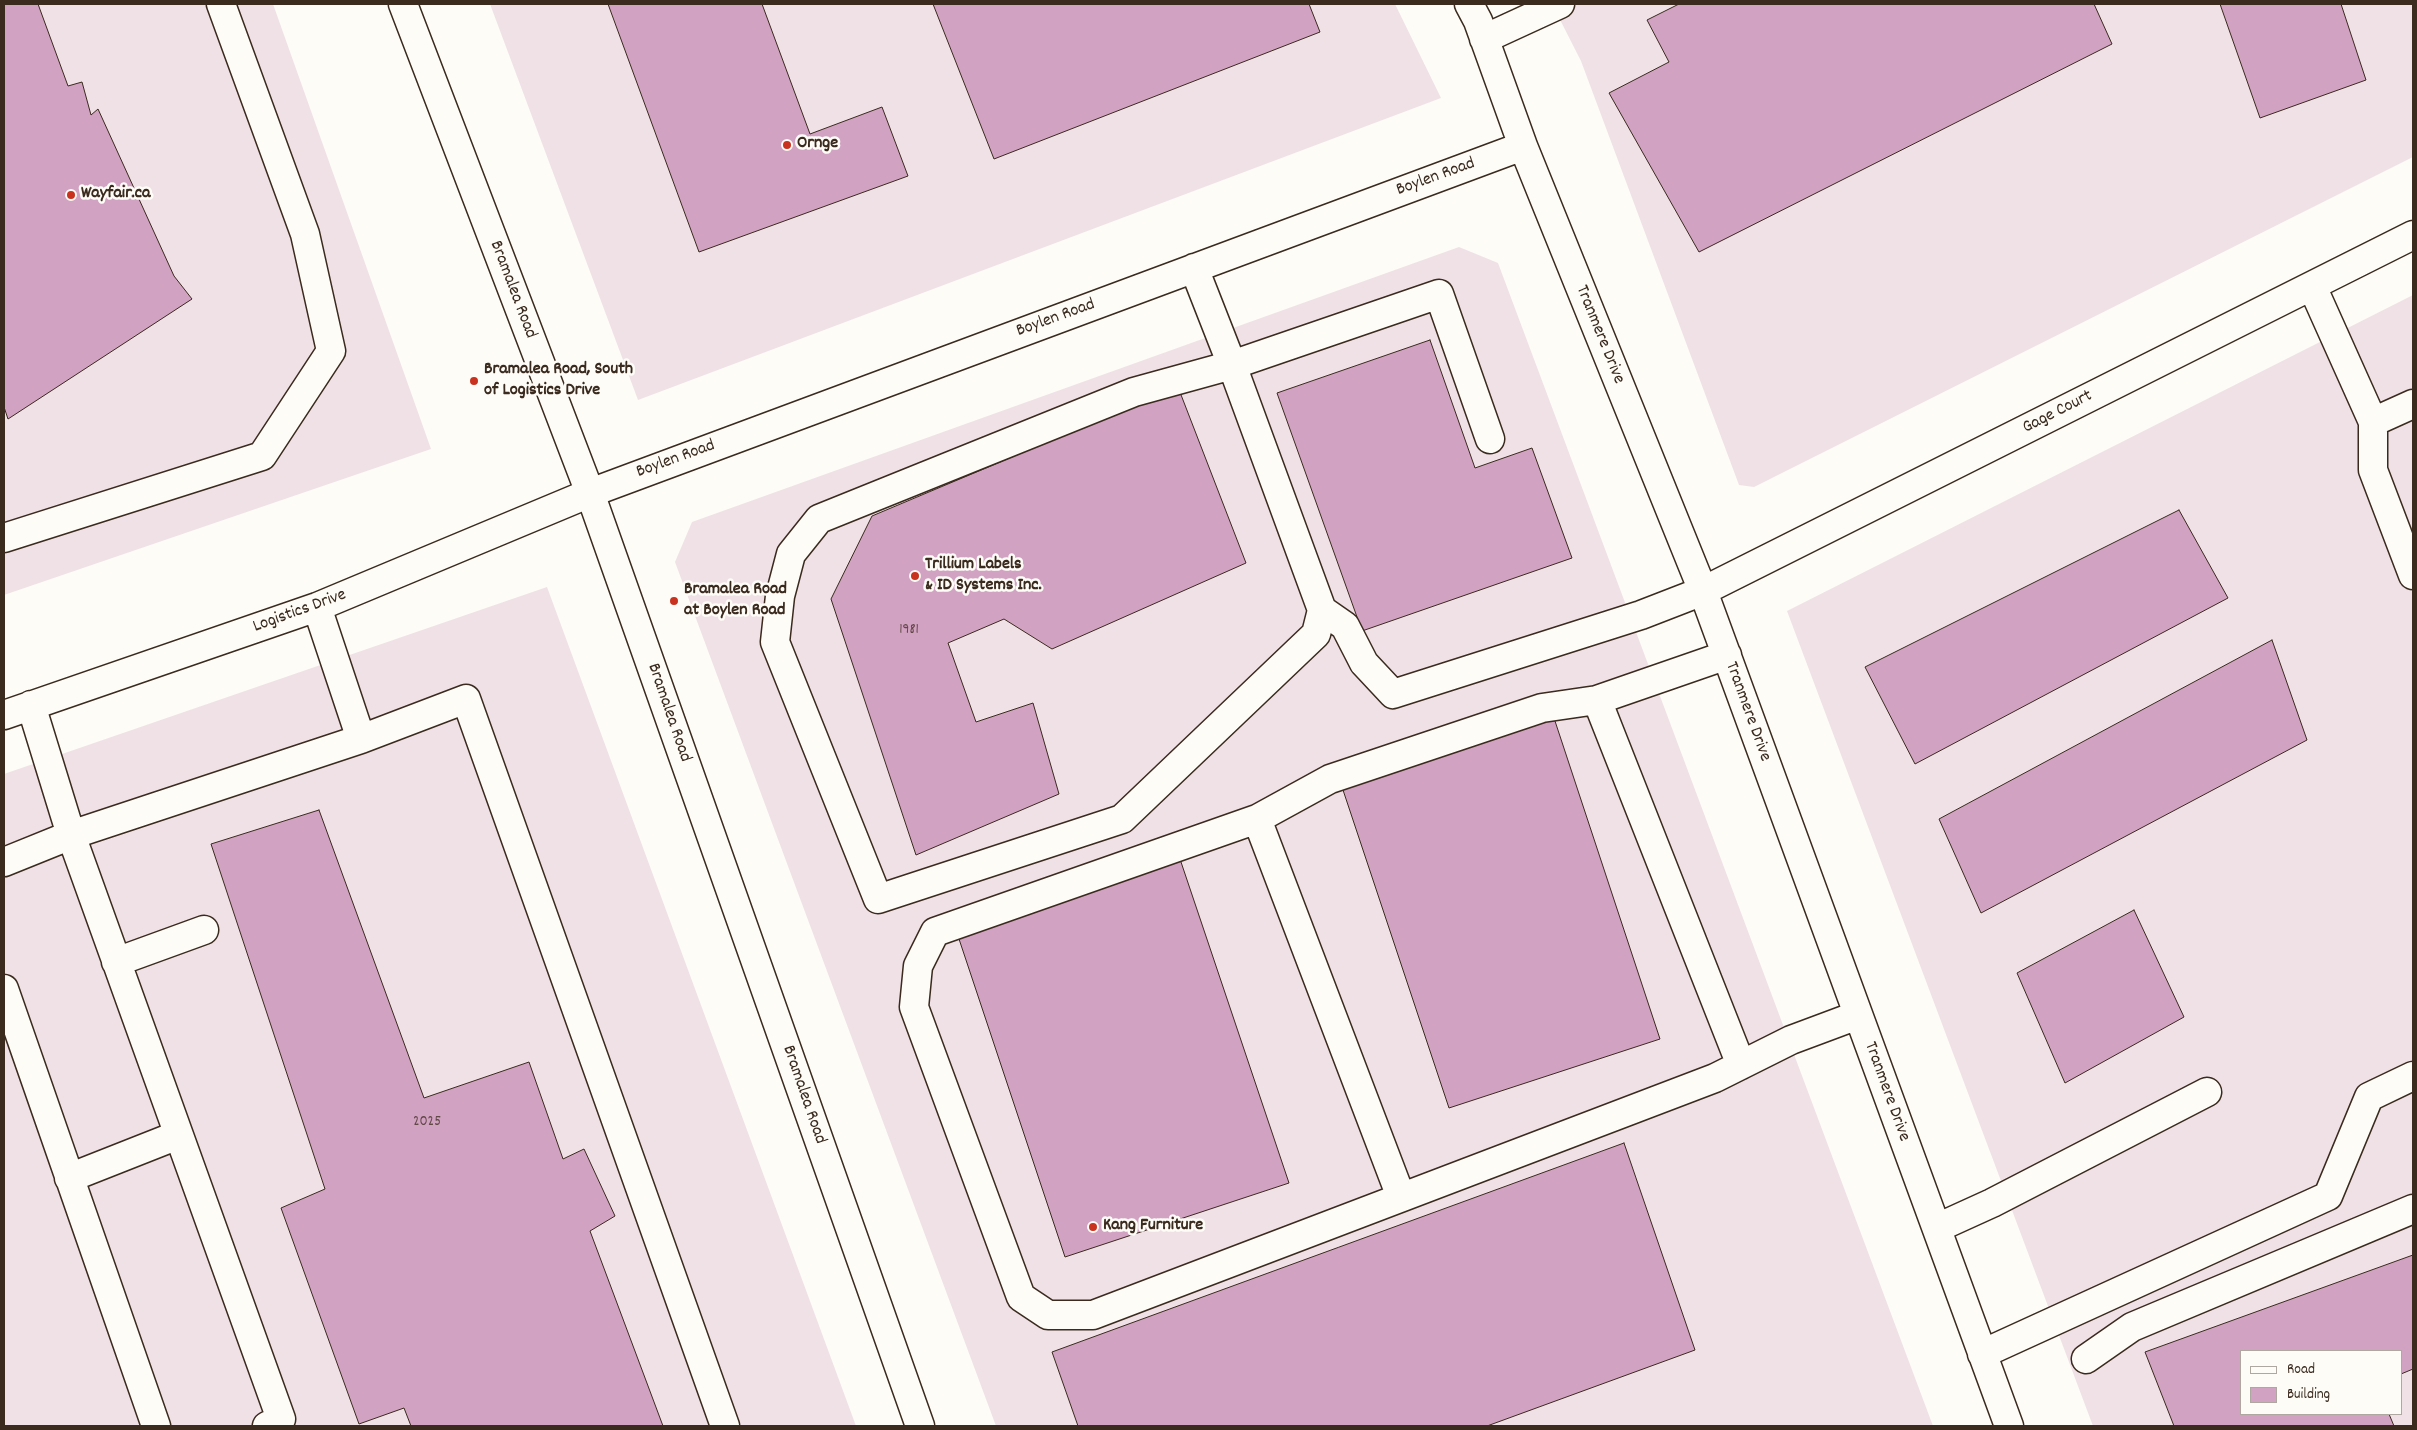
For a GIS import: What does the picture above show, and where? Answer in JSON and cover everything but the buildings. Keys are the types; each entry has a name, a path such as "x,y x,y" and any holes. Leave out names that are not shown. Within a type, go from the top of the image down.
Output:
{"street":[{"path":"4,538 262,456 331,351 305,234 221,4"},
{"name":"Bramalea Road","path":"403,4 590,493 920,1426"},
{"name":"Tranmere Drive","path":"1468,4 1484,39 1523,146 1704,591 2009,1426"},
{"path":"1484,39 1560,4"},
{"name":"Boylen Road","path":"590,493 1523,146"},
{"name":"Gage Court","path":"1322,610 1345,626 1364,663 1393,694 1641,615 1704,591 2413,235"},
{"path":"1194,268 1232,365 1322,610 1316,634 1122,819 878,900 776,642 780,596 790,554 819,519 1134,392 1232,365 1439,294 1490,439"},
{"path":"2312,286 2373,422 2373,470 2413,575"},
{"path":"2373,422 2413,404"},
{"name":"Logistics Drive","path":"4,715 317,607 590,493"},
{"path":"317,607 361,739"},
{"path":"1727,655 1597,700 1542,708 1330,779 1257,819 935,932 918,966 914,1007 1021,1297 1048,1315 1093,1315 1715,1078 1791,1040 1858,1015"},
{"path":"4,862 71,835 361,739 466,699 725,1426"},
{"path":"1597,700 1741,1065"},
{"path":"31,705 71,835 281,1424"},
{"path":"1257,819 1402,1198"},
{"path":"116,962 204,930"},
{"path":"4,989 156,1426"},
{"path":"1982,1354 2328,1196 2369,1097 2413,1076"},
{"path":"1937,1228 1992,1203 2207,1092"},
{"path":"69,1178 178,1135"},
{"path":"2086,1358 2132,1327 2413,1209"}],"shaded area":[{"path":"4,4 273,4 431,449 4,595"},
{"path":"490,4 1395,4 1441,98 638,400"},
{"path":"1552,4 2413,4 2413,157 1754,487 1739,485 1581,61"},
{"path":"1459,247 1498,263 1933,1426 996,1426 675,562 692,522"},
{"path":"2413,295 2413,1426 2093,1426 1787,611"},
{"path":"547,587 856,1426 4,1426 4,774"}],"place":[{"name":"Ornge","path":"787,145"},
{"name":"Wayfair.ca","path":"71,195"},
{"name":"Bramalea Road, South of Logistics Drive","path":"474,381"},
{"name":"Trillium Labels & ID Systems Inc.","path":"915,576"},
{"name":"Bramalea Road at Boylen Road","path":"674,601"},
{"name":"Kang Furniture","path":"1093,1227"}]}
